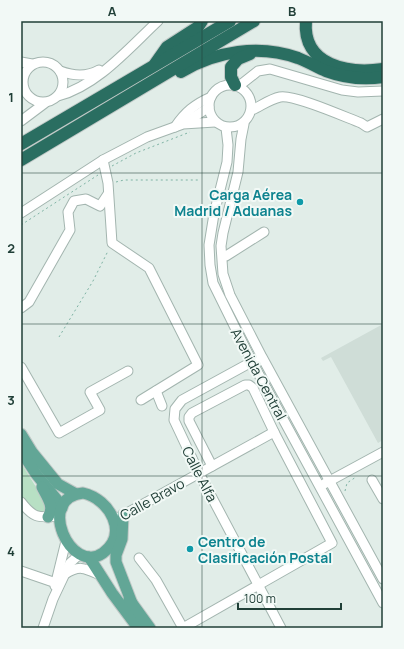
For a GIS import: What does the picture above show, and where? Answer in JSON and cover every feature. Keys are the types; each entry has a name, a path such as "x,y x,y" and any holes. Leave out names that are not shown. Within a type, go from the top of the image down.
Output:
{"highway":[{"path":"154,66 167,47 198,27 202,21"},
{"path":"175,53 184,40 213,21"},
{"path":"21,144 230,21"},
{"path":"21,160 254,21"},
{"path":"306,21 306,32 309,43 318,56 323,60 338,67 348,69 366,71 383,69"},
{"path":"147,85 172,77 185,69 215,58 240,51 281,53 293,56 327,71 348,77 372,79 383,77"},
{"path":"237,86 230,72 233,64 242,56 261,51"}],"main road":[{"path":"21,434 32,452 58,484 76,494"},
{"path":"21,451 36,474 58,501 61,512 62,532 66,541 73,549 85,555 102,576 112,594 138,628"},
{"path":"36,474 50,504 51,513 48,517"},
{"path":"61,512 68,498 76,494 83,493 92,495 98,499 118,518 122,539 116,555 116,562 133,606"},
{"path":"85,555 100,555 109,548 113,542 118,518"},
{"path":"109,548 113,571 133,606 150,628"}],"street":[{"path":"58,96 70,93 86,84 111,65 158,21"},
{"path":"21,62 32,64 48,62 60,71 64,84 58,96 52,101 36,108 21,121"},
{"path":"32,64 22,78 23,88 32,100 45,103"},
{"path":"60,71 73,76 92,74 111,65"},
{"path":"265,69 256,78 252,85 248,119 244,124 232,128 226,128 215,122 209,107 211,97 218,88 224,86 237,86 258,71 265,69 277,70 342,90 358,92 383,91"},
{"path":"237,86 251,102 267,102 280,97 293,98 362,123 368,127 383,119"},
{"path":"21,121 26,111 27,95"},
{"path":"179,125 183,116 192,107 211,97"},
{"path":"21,213 103,160 147,137 179,125 209,107"},
{"path":"179,125 215,122"},
{"name":"Avenida Central","path":"244,124 238,172 223,233 223,274 230,295 262,357 383,579"},
{"name":"Avenida Central","path":"226,128 228,145 227,162 209,245 210,265 216,290 252,362 383,603"},
{"path":"103,160 108,183 112,243 149,268 198,365 141,400"},
{"path":"21,308 29,302 70,230 68,212 74,201 86,198 100,206 108,194"},
{"path":"226,256 264,232"},
{"name":"Calle Alfa","path":"262,357 182,400 175,409 174,420 199,473 281,628"},
{"path":"21,366 59,434 100,410 90,392 128,371"},
{"path":"139,558 156,580 183,628 332,543 252,388 249,385 245,385 192,413 189,417 189,421 212,466"},
{"path":"156,391 162,406"},
{"name":"Calle Bravo","path":"118,518 274,432"},
{"path":"320,487 383,452"},
{"path":"372,480 383,500"},
{"path":"21,502 38,517 48,517 61,512"},
{"path":"53,599 66,541"},
{"path":"43,628 53,599 70,563 85,555"},
{"path":"65,574 76,568 85,568 102,576"},
{"path":"21,571 56,583"}],"path":[{"path":"21,225 136,153 192,131"},
{"path":"108,183 124,180 200,180"},
{"path":"59,337 93,281 112,243"},
{"path":"345,492 347,483 356,477"}],"shaded area":[{"path":"383,324 383,440 378,443 331,357 323,361 321,358"}],"green space":[{"path":"21,463 46,503 46,511 34,511 28,506 21,496"}],"place":[{"name":"Carga Aérea Madrid / Aduanas","path":"300,202"},
{"name":"Centro de Clasificación Postal","path":"190,549"}]}
